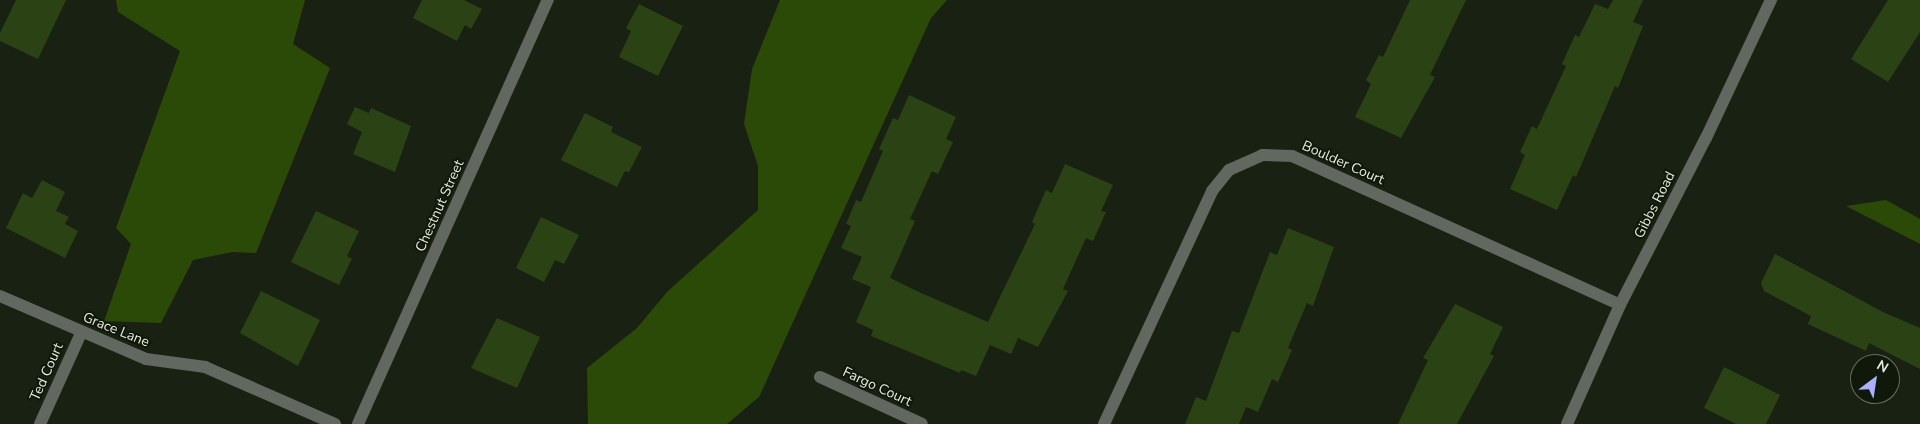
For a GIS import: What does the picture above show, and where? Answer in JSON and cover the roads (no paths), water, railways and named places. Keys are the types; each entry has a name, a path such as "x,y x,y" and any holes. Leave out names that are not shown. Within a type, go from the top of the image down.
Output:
{"street":[{"name":"Chestnut Street","path":"358,424 548,0"},
{"name":"Gibbs Road","path":"1567,424 1620,305 1706,138 1771,0"},
{"name":"Boulder Court","path":"1104,424 1212,191 1228,170 1262,155 1292,156 1620,305"},
{"name":"Grace Lane","path":"0,296 81,333 146,359 205,367 335,424"},
{"name":"Ted Court","path":"40,424 81,333"},
{"name":"Fargo Court","path":"820,377 922,424"}]}
